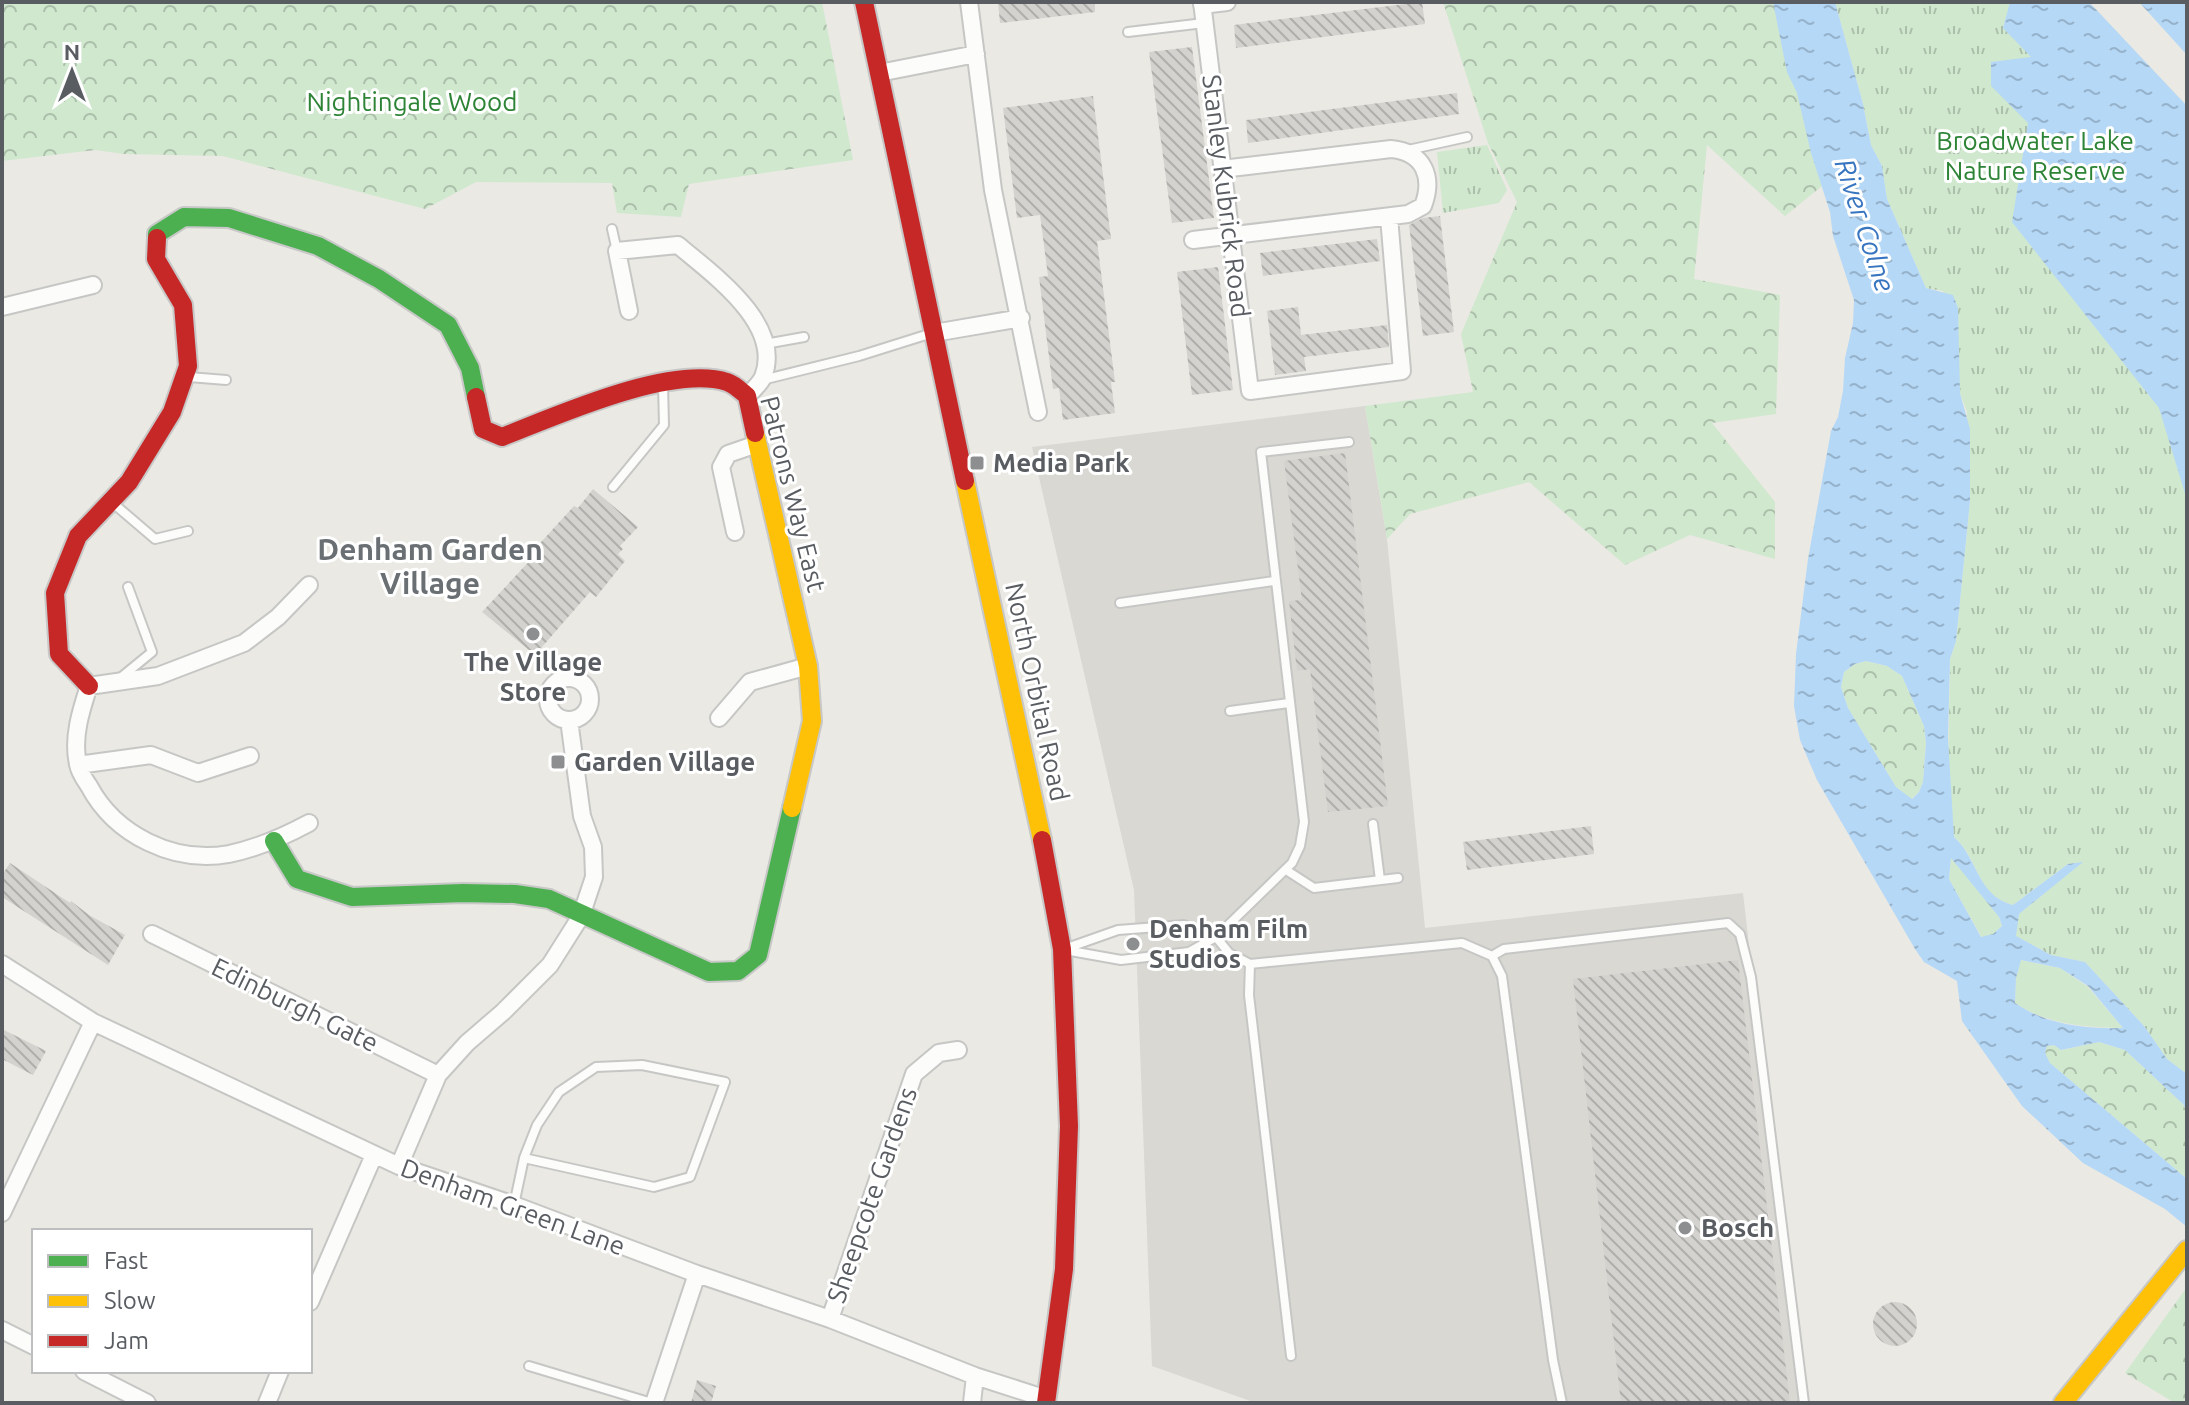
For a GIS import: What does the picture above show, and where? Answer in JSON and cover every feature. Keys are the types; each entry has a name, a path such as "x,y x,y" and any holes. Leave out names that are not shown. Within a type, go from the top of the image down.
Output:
{"street":[{"name":"North Orbital Road","path":"864,2 1034,794 1062,949 1069,1126 1064,1269 1047,1401"},
{"path":"969,2 993,190 1038,412"},
{"path":"1202,4 1227,2"},
{"name":"Stanley Kubrick Road","path":"1202,4 1250,391 1402,371 1389,217"},
{"path":"879,73 976,54"},
{"path":"1193,240 1408,214 1423,206 1428,192 1427,177 1419,160 1408,150 1391,149 1222,169"},
{"name":"Patrons Way East","path":"184,377 188,366 183,305 156,259 157,234 184,217 229,218 318,246 379,279 448,325 470,368 483,429 502,437 623,392 697,377 728,382 747,396 808,666 812,721 758,955 738,971 709,972 549,899 515,894 352,897 297,879 274,841"},
{"path":"629,311 617,251 678,245 731,291 757,321 768,359 762,380 747,396"},
{"path":"2,307 93,285"},
{"path":"934,333 1021,318"},
{"path":"89,686 59,654 55,593 78,536 129,482 172,412 184,377"},
{"path":"735,532 721,467 728,454 757,444"},
{"path":"89,686 158,676 244,643 278,617 309,585"},
{"path":"719,718 750,682 808,666"},
{"path":"89,686 78,724 78,765 98,803 128,832 175,853 226,854 274,841 309,823"},
{"path":"399,1166 438,1075 467,1043 550,965 581,916 594,877 593,847 582,816 569,720"},
{"path":"78,765 151,755 198,773 250,756"},
{"name":"Edinburgh Gate","path":"152,934 438,1075"},
{"name":"Denham Green Lane","path":"2,964 93,1022 399,1166 830,1319 1047,1401"},
{"path":"2,1213 93,1022"},
{"name":"Sheepcote Gardens","path":"830,1319 914,1074 939,1053 958,1050"},
{"path":"312,1297 374,1155"},
{"path":"2063,1403 2187,1250"},
{"path":"653,1403 697,1274"},
{"path":"2,1330 32,1345"},
{"path":"88,1373 147,1403"},
{"path":"267,1403 279,1373"},
{"path":"972,1403 975,1376"}],"lane":[{"path":"1128,32 1205,23"},
{"path":"1408,150 1467,137"},
{"path":"612,229 617,251"},
{"path":"762,380 859,356 934,333"},
{"path":"764,344 804,337"},
{"path":"184,377 226,380"},
{"path":"613,487 664,425 663,384"},
{"path":"1062,949 1121,960 1189,952 1216,937 1286,870 1300,846 1304,822 1261,452 1349,442"},
{"path":"111,501 155,539 188,531"},
{"path":"1120,603 1274,581"},
{"path":"115,682 152,652 128,587"},
{"path":"1230,711 1289,703"},
{"path":"1373,824 1380,880"},
{"path":"1286,870 1314,888 1398,878"},
{"path":"1492,956 1504,949 1728,923 1740,934 1751,977 1804,1403"},
{"path":"1062,949 1118,930 1184,925 1216,937 1229,953 1250,964 1462,943 1492,956 1502,976 1553,1360 1562,1403"},
{"path":"1250,964 1249,995 1291,1356"},
{"path":"514,1205 524,1158 537,1125 559,1092 596,1067 642,1065 725,1082 690,1177 654,1187 524,1158"},
{"path":"529,1366 653,1403"}],"shaded area":[{"path":"1365,406 1387,539 1425,928 1743,893 1802,1403 1256,1403 1152,1366 1134,890 1032,447"}],"green space":[{"name":"Nightingale Wood","path":"2,2 822,2 853,160 689,184 681,217 617,213 612,183 476,182 425,209 223,156 124,154 95,150 2,161"},
{"path":"1443,2 1774,2 1822,186 1785,216 1707,145 1694,279 1780,295 1776,414 1712,423 1775,502 1775,559 1690,535 1625,565 1529,482 1410,514 1387,539 1365,406 1473,392 1461,334 1517,202 1488,143"},
{"name":"Broadwater Lake Nature Reserve","path":"1835,2 2187,2 2187,1074 2167,1059 2144,1026 2085,962 2051,955 2015,936 2019,914 2081,863 2068,864 2013,905 1992,894 1969,855 1954,837 1948,770 1950,659 1956,641 1970,501 1967,412 1960,393 1943,291 1926,288 1887,199 1882,166 1871,145"},
{"path":"1487,145 1507,190 1499,203 1443,213 1437,152"},
{"path":"1866,661 1887,666 1902,676 1924,726 1923,782 1919,792 1911,799 1896,787 1848,708 1841,687 1844,672"},
{"path":"1951,857 1999,917 2002,926 1993,934 1982,938 1949,879"},
{"path":"2020,960 2060,968 2088,987 2123,1028 2054,1020 2015,1003"},
{"path":"2099,1042 2125,1050 2184,1105 2187,1116 2187,1179 2050,1063 2045,1053 2047,1046 2054,1045 2062,1050"},
{"path":"2187,1287 2187,1403 2175,1403 2125,1373"}],"water":[{"name":"River Colne","path":"1773,2 1835,2 1871,145 1882,166 1887,199 1926,288 1953,295 1958,308 1960,393 1970,429 1970,501 1956,641 1950,659 1948,738 1954,837 1992,894 2013,905 2068,864 2083,862 2019,914 2016,936 2051,955 2085,962 2144,1026 2167,1059 2187,1074 2187,1116 2184,1105 2125,1050 2099,1042 2061,1050 2054,1045 2047,1046 2045,1053 2050,1063 2187,1179 2187,1227 2165,1209 2083,1163 2022,1106 1962,1021 1957,981 1924,962 1915,949 1817,780 1800,740 1794,706 1796,654 1808,559 1831,431 1838,417 1843,391 1854,300 1833,236 1830,212 1811,153 1797,93 1787,72","holes":["1866,661 1887,666 1902,676 1924,726 1923,782 1912,799 1896,787 1848,708 1841,687 1844,672","1951,858 1999,917 2002,926 1993,934 1981,937 1949,879","2021,960 2060,968 2088,986 2123,1028 2067,1024 2027,1010 2015,1003 2016,978"]},
{"path":"2010,2 2187,2 2187,500 2159,408 2012,222 2028,123 1991,86 1991,62 2031,57 2003,28"}],"pier":[{"path":"2089,2 2139,2 2187,55 2187,106"}],"building":[{"path":"998,2 1095,2 1095,12 1000,23"},
{"path":"1422,2 1425,24 1236,48 1234,25"},
{"path":"1192,47 1214,218 1172,223 1149,52"},
{"path":"1457,93 1459,114 1248,143 1246,120"},
{"path":"1093,96 1111,239 1097,241 1115,382 1111,382 1115,413 1063,420 1059,388 1053,389 1039,277 1048,276 1040,215 1017,218 1003,108"},
{"path":"1440,216 1454,332 1423,336 1409,225 1423,218"},
{"path":"1377,239 1380,261 1263,276 1260,253"},
{"path":"1218,267 1233,390 1192,395 1177,272"},
{"path":"1298,307 1301,335 1387,325 1389,347 1304,357 1306,371 1275,375 1267,311"},
{"path":"1345,453 1388,806 1328,812 1310,669 1297,671 1289,601 1302,600 1284,461"},
{"path":"593,489 638,527 620,546 623,549 618,554 625,561 596,597 590,592 535,655 482,612 535,555 532,552 574,506 578,508"},
{"path":"1591,826 1594,854 1467,870 1463,842"},
{"path":"10,863 125,935 108,965 2,897 2,875"},
{"name":"Bosch","path":"1738,960 1790,1403 1621,1403 1573,979"},
{"path":"2,1029 46,1051 33,1075 2,1059"},
{"path":"1895,1302 1910,1309 1917,1324 1910,1339 1895,1346 1880,1339 1873,1324 1880,1309"},
{"path":"697,1380 716,1386 711,1403 691,1403"}],"traffic: fast":[{"path":"157,238 157,234 184,217 229,218 318,246 379,279 448,325 470,368 476,397"},
{"path":"274,841 297,879 352,897 463,893 515,894 549,899 709,972 738,971 758,955 792,808"}],"traffic: slow":[{"path":"755,433 808,666 812,721 792,808"},
{"path":"965,481 1042,840"},
{"path":"2063,1403 2187,1250"}],"traffic: jam":[{"path":"864,2 965,481"},
{"path":"89,686 59,654 55,593 78,536 129,482 172,412 188,366 183,305 156,259 157,238"},
{"path":"476,397 483,429 502,437 614,395 676,380 703,378 730,383 747,396 755,433"},
{"path":"1042,840 1062,949 1069,1126 1064,1269 1046,1403"}],"place":[{"name":"Media Park","path":"977,463"},
{"name":"The Village Store","path":"533,634"},
{"name":"Garden Village","path":"558,762"},
{"name":"Denham Film Studios","path":"1133,944"},
{"name":"Bosch","path":"1685,1228"}],"district":[{"name":"Denham Garden Village","path":"430,567"}]}
